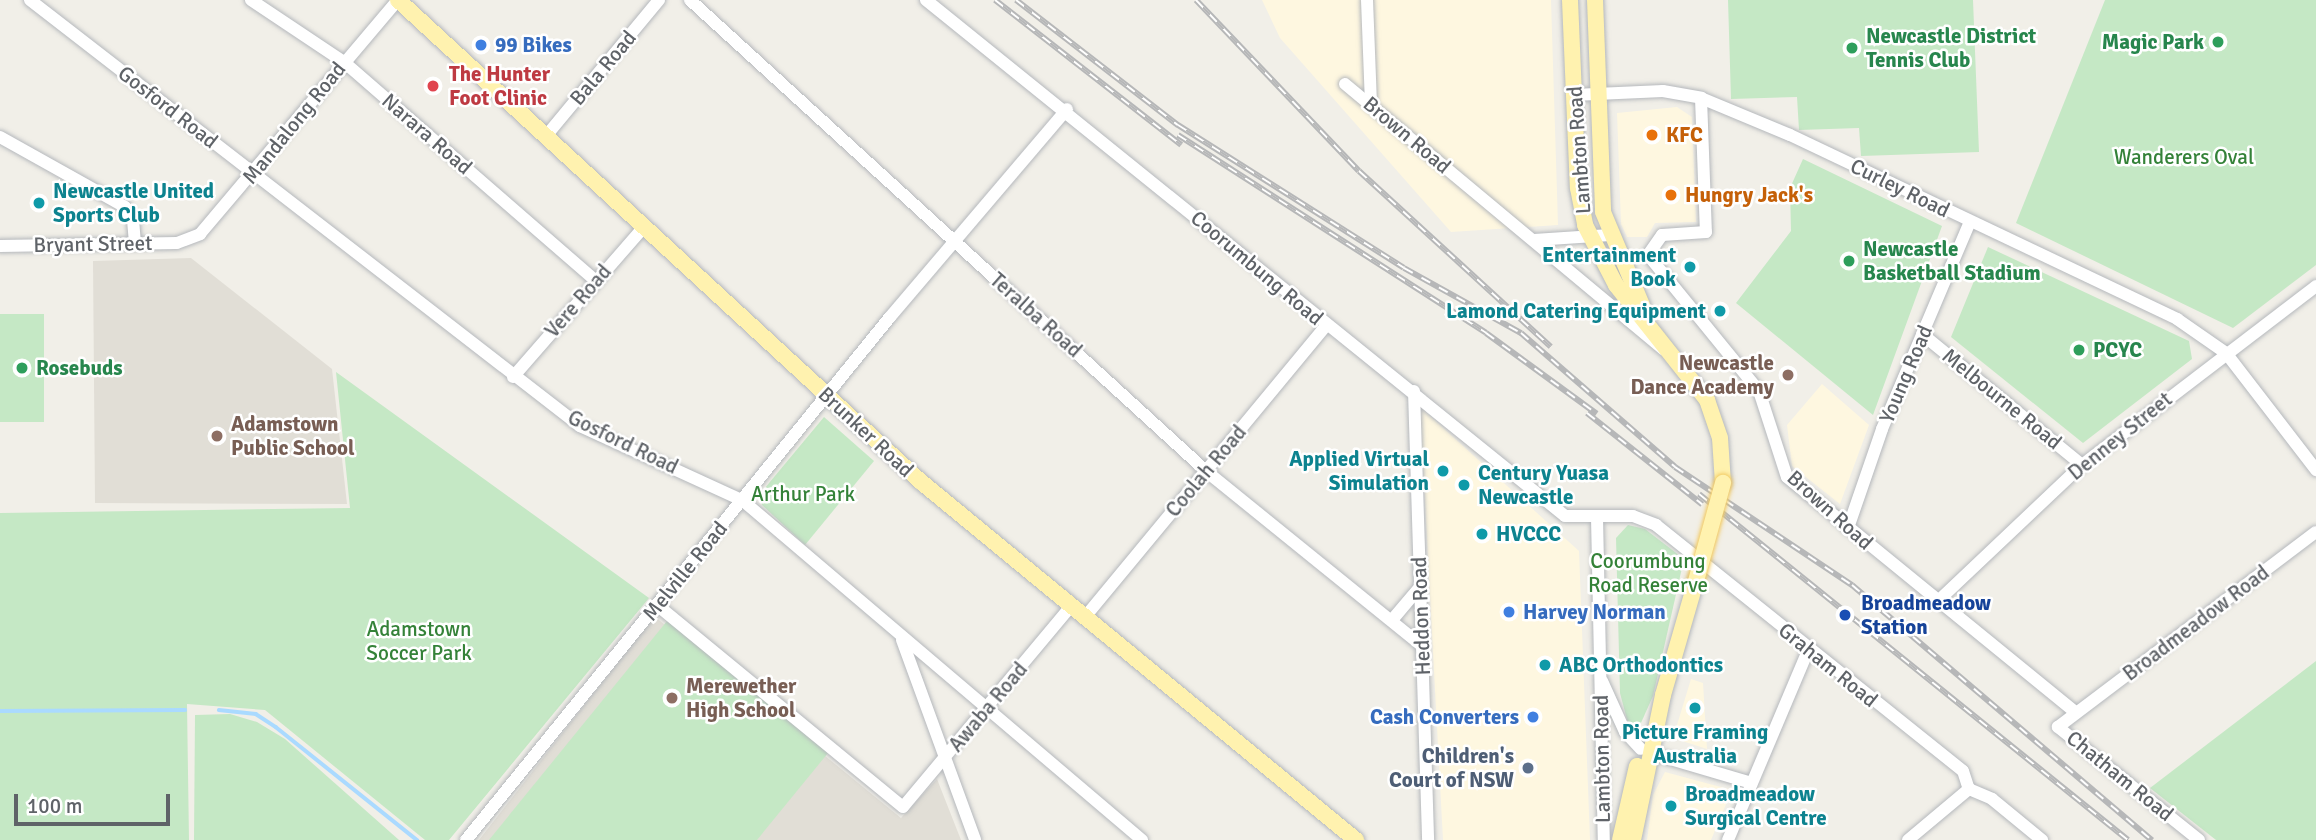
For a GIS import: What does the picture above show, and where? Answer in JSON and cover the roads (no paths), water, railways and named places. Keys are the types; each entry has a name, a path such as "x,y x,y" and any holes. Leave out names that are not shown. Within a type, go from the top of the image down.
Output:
{"main road":[{"name":"Brunker Road","path":"398,0 920,481 1356,840"},
{"name":"Lambton Road","path":"1570,0 1578,188 1590,238 1616,285 1680,361 1717,425 1723,483 1620,840"},
{"name":"Lambton Road","path":"1595,0 1599,186 1610,235 1649,321"},
{"name":"Lambton Road","path":"1633,840 1646,751"}],"street":[{"name":"Gosford Road","path":"30,0 513,377 580,426 742,500 901,638 1142,840"},
{"name":"Narara Road","path":"251,0 344,62 595,280"},
{"name":"Mandalong Road","path":"186,241 210,225 398,0"},
{"name":"Bala Road","path":"546,136 659,0"},
{"name":"Teralba Road","path":"690,0 1206,471 1423,647"},
{"name":"Coorumbung Road","path":"926,0 1067,110 1326,326 1414,391 1565,516 1597,517"},
{"path":"1367,0 1371,103"},
{"name":"Brown Road","path":"1346,84 1534,240 1644,337 1680,361"},
{"name":"Curley Road","path":"1574,94 1663,92 1701,98 2189,325 2226,353 2316,470"},
{"name":"Brown Road","path":"1701,98 1706,232 1662,235 1648,255 1759,391 1787,477 2076,713"},
{"name":"Melville Road","path":"466,840 954,241 1067,110"},
{"path":"0,136 125,207 133,219 135,244"},
{"name":"Young Road","path":"1848,528 1922,334 1970,222"},
{"name":"Vere Road","path":"513,377 644,227"},
{"path":"1534,240 1610,235"},
{"name":"Bryant Street","path":"0,246 186,241"},
{"name":"Denney Street","path":"1938,601 2082,465 2316,286"},
{"name":"Coolah Road","path":"1085,617 1326,326"},
{"name":"Melbourne Road","path":"1922,334 2082,465"},
{"name":"Heddon Road","path":"1414,391 1428,840"},
{"name":"Graham Road","path":"1597,517 1633,516 1653,523 1808,651 1963,771 1969,789 1992,799 2042,840"},
{"name":"Lambton Road","path":"1597,517 1604,840"},
{"name":"Broadmeadow Road","path":"2076,713 2316,532"},
{"path":"1392,620 1420,587"},
{"name":"Awaba Road","path":"657,605 903,807 1072,605"},
{"path":"901,638 943,761 975,840"},
{"path":"1728,840 1808,651"},
{"name":"Lambton Road","path":"1600,678 1625,732 1646,751"},
{"name":"Chatham Road","path":"2076,713 2058,727 2199,840"},
{"path":"1646,751 1752,783"},
{"path":"1908,840 1969,789"}],"waterway":[{"path":"0,711 185,710"},
{"path":"219,710 256,714 276,727 417,840"}],"railway":[{"path":"995,0 1181,145"},
{"path":"1016,0 1178,125 1404,268 1521,333 1675,467 1852,585 2152,840"},
{"path":"1196,0 1359,171 1551,347"},
{"path":"1178,135 1486,333 1597,414"},
{"path":"1587,413 1702,504"},
{"path":"1699,494 2128,840"}],"place":[{"name":"Magic Park","path":"2218,42"},
{"name":"99 Bikes","path":"481,45"},
{"name":"Newcastle District Tennis Club","path":"1852,48"},
{"name":"The Hunter Foot Clinic","path":"433,86"},
{"name":"KFC","path":"1652,135"},
{"name":"Hungry Jack's","path":"1671,195"},
{"name":"Newcastle United Sports Club","path":"39,203"},
{"name":"Newcastle Basketball Stadium","path":"1849,261"},
{"name":"Entertainment Book","path":"1690,267"},
{"name":"Lamond Catering Equipment","path":"1720,311"},
{"name":"PCYC","path":"2079,350"},
{"name":"Rosebuds","path":"22,368"},
{"name":"Newcastle Dance Academy","path":"1788,375"},
{"name":"Adamstown Public School","path":"217,436"},
{"name":"Applied Virtual Simulation","path":"1443,471"},
{"name":"Century Yuasa Newcastle","path":"1464,485"},
{"name":"HVCCC","path":"1482,534"},
{"name":"Harvey Norman","path":"1509,612"},
{"name":"Broadmeadow Station","path":"1845,615"},
{"name":"ABC Orthodontics","path":"1545,665"},
{"name":"Merewether High School","path":"672,698"},
{"name":"Picture Framing Australia","path":"1695,708"},
{"name":"Cash Converters","path":"1533,717"},
{"name":"Children's Court of NSW","path":"1528,768"},
{"name":"Broadmeadow Surgical Centre","path":"1671,806"}],"park label":[{"name":"Wanderers Oval","path":"2184,157"},
{"name":"Arthur Park","path":"803,494"},
{"name":"Coorumbung Road Reserve","path":"1648,573"},
{"name":"Adamstown Soccer Park","path":"419,641"}]}
